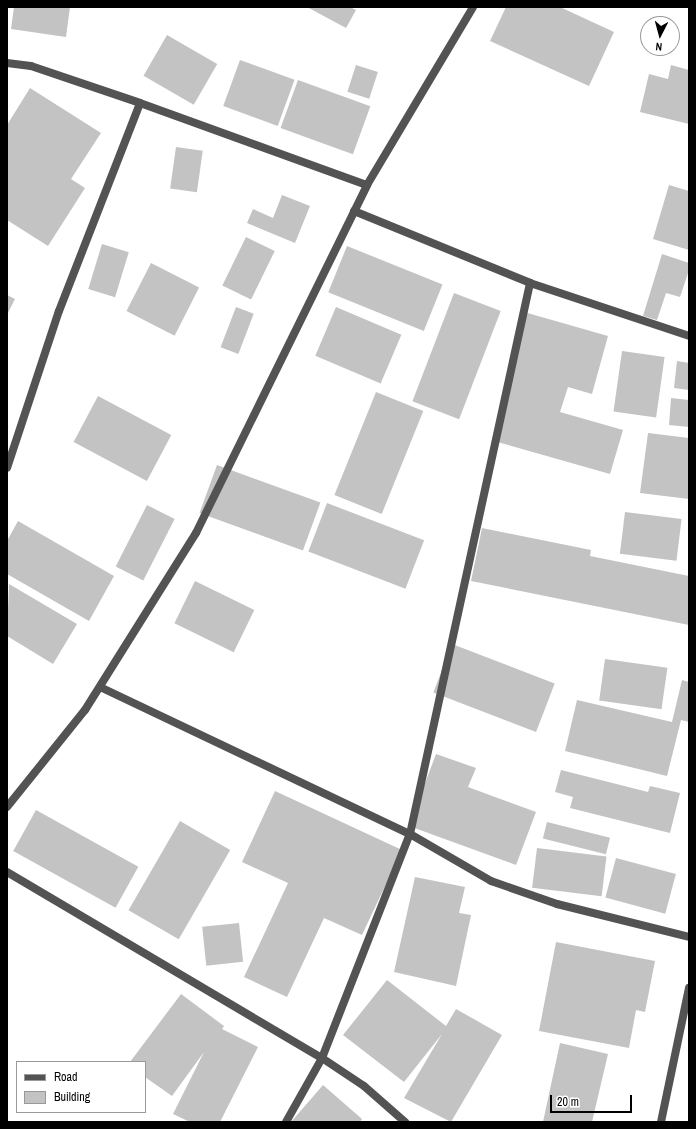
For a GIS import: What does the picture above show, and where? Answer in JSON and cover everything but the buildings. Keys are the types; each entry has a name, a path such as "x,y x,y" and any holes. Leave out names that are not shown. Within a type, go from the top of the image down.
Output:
{"street":[{"path":"7,807 100,687 196,533 367,185 474,7"},
{"path":"7,63 31,66 140,103 367,185"},
{"path":"7,468 59,311 140,103"},
{"path":"354,211 530,283 689,336"},
{"path":"286,1122 322,1058 410,834 530,283"},
{"path":"100,687 410,834 491,881 557,904 689,936"},
{"path":"7,872 322,1058 364,1086 405,1122"},
{"path":"661,1122 685,1040 689,988"}]}
